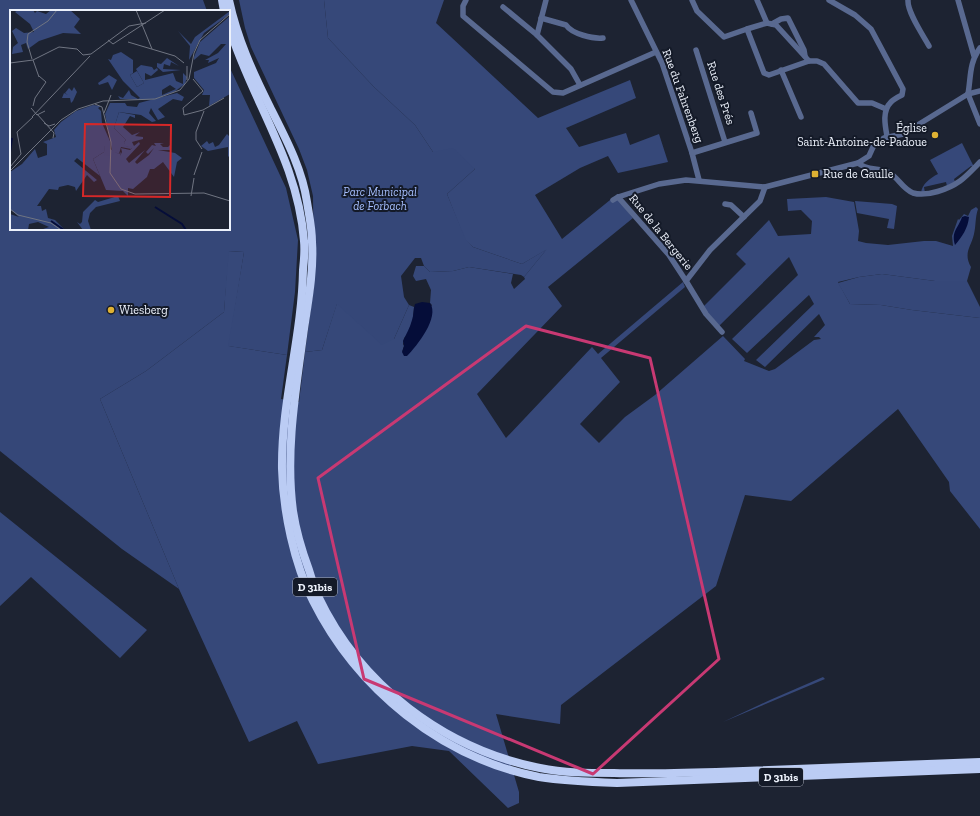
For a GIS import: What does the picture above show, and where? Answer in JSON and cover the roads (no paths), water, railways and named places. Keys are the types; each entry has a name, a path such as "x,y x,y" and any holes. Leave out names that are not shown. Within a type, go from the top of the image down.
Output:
{"highway":[{"path":"222,0 224,10"},
{"name":"D 31bis","path":"229,0 233,18 247,58 284,132 295,160 306,196 312,242 310,293 297,380 291,434 291,482 294,514 302,552 318,595 341,637 373,677 398,700 431,724 470,746 540,768 582,773 652,774 980,762"},
{"name":"D 31bis","path":"230,30 234,44 288,166 298,199 304,242 303,294 284,433 282,469 287,515 294,553 312,600 336,640 368,681 393,705 419,725 446,742 466,753 538,776 582,782 617,783 980,769"}],"street":[{"path":"466,0 463,6 463,16 544,87 553,92 563,93 656,52"},
{"path":"537,35 546,0"},
{"name":"Rue du Fahrenberg","path":"631,0 662,63 699,180"},
{"path":"692,0 698,11 724,37 788,18 807,59"},
{"path":"757,0 769,23 776,25 807,59"},
{"path":"829,0 855,15 870,29 903,89 902,95 891,102 886,109 885,126 887,136"},
{"path":"908,0 910,11 929,46"},
{"path":"958,0 974,56"},
{"path":"503,7 537,35 572,69 580,85"},
{"path":"541,18 566,25 569,29 594,38 602,38"},
{"path":"747,29 764,73 769,75 807,59 817,61 824,64 858,103 872,103 886,109"},
{"path":"980,48 974,56 968,81 968,94 980,124"},
{"name":"Rue des Prés","path":"696,50 725,142"},
{"path":"782,70 801,117"},
{"path":"612,200 659,184 686,180 765,186 858,163 869,156 874,145 887,136 903,134 968,94 980,91"},
{"path":"692,154 725,142 757,133 751,113"},
{"path":"858,163 866,168 882,170 890,173 904,187 913,192 924,194 944,189 959,182 980,162"},
{"path":"686,280 710,250 760,201 765,186"},
{"name":"Rue de la Bergerie","path":"618,197 669,255 706,314 722,332"},
{"path":"725,204 731,205 744,218"}],"place":[{"name":"Église Saint-Antoine-de-Padoue","path":"935,135"},
{"name":"Rue de Gaulle","path":"815,174"},
{"name":"Wiesberg","path":"111,310"}],"park label":[{"name":"Parc Municipal de Forbach","path":"380,199"}]}
